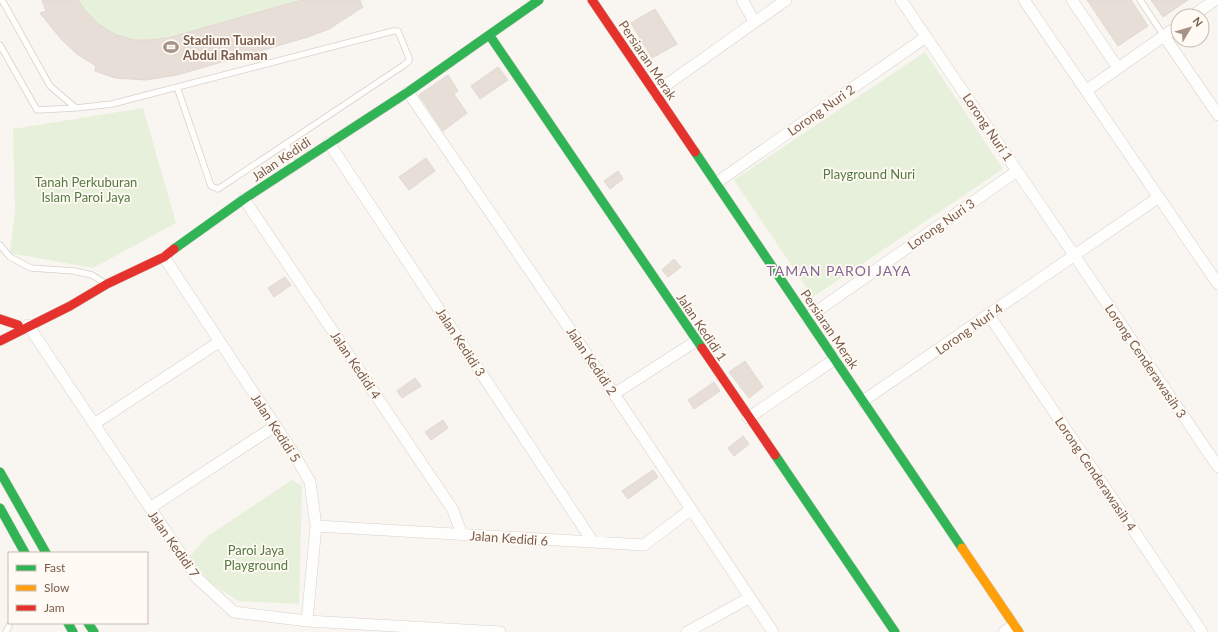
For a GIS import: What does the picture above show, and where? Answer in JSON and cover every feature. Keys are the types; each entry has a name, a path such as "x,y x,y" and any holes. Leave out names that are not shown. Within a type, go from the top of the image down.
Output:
{"main road":[{"name":"Jalan Kedidi","path":"23,325 70,306 107,284 164,258 244,199 408,92 490,36 539,0"},
{"name":"Persiaran Merak","path":"592,0 1016,629"},
{"name":"Jalan Kedidi 1","path":"490,36 748,418 895,632"},
{"path":"0,319 23,325"},
{"path":"0,329 23,325"},
{"path":"0,341 23,325"},
{"path":"0,472 45,552"},
{"path":"0,508 24,552"},
{"path":"0,520 10,528"}],"street":[{"path":"742,0 754,21"},
{"path":"655,93 754,21 786,0"},
{"name":"Lorong Nuri 1","path":"901,0 1074,255"},
{"path":"1024,0 1087,90 1218,284"},
{"path":"1072,0 1118,68"},
{"path":"1203,8 1212,1"},
{"path":"1087,90 1170,32"},
{"path":"1164,36 1218,115"},
{"name":"Lorong Nuri 2","path":"716,183 926,37"},
{"name":"Jalan Kedidi 2","path":"408,92 614,394 690,510 773,632"},
{"name":"Jalan Kedidi 3","path":"329,143 593,542"},
{"name":"Lorong Nuri 3","path":"807,318 1017,171"},
{"name":"Lorong Nuri 4","path":"863,401 1159,197"},
{"name":"Jalan Kedidi 4","path":"244,199 453,510 462,535"},
{"name":"Lorong Cenderawasih 3","path":"1074,255 1218,467"},
{"name":"Jalan Kedidi 5","path":"164,258 294,454 310,482 316,526 307,621"},
{"name":"Lorong Cenderawasih 4","path":"989,315 1202,632"},
{"name":"Jalan Kedidi 7","path":"23,325 94,424 197,578 234,612 307,621 500,632"},
{"path":"614,394 696,341"},
{"path":"94,424 219,342"},
{"path":"748,418 835,359"},
{"path":"150,508 275,426"},
{"name":"Jalan Kedidi 6","path":"316,526 644,545 690,510"},
{"path":"687,632 749,598"},
{"path":"1004,632 1016,629"}],"lane":[{"path":"2,0 50,86 76,108"},
{"path":"1140,0 1164,36"},
{"path":"0,45 37,110 112,104 177,87 372,37 398,31 409,58 409,61 218,189 211,186 177,87"},
{"path":"286,143 294,167"},
{"path":"0,245 10,257 31,268 74,271 92,275 107,284"}],"green space":[{"name":"Stadium Tuanku Abdul Rahman","path":"42,0 363,0 360,3 363,7 329,29 115,78 95,71 96,66 79,54 59,36 40,13 46,11"},
{"name":"Playground Nuri","path":"925,52 1003,169 813,297 734,180"},
{"name":"Tanah Perkuburan Islam Paroi Jaya","path":"143,108 176,223 93,268 10,253 15,210 13,129"},
{"name":"Paroi Jaya Playground","path":"292,480 302,486 299,604 238,601 211,583 189,557 208,536"}],"building":[{"name":"Stadium Tuanku Abdul Rahman","path":"42,0 78,0 97,23 116,35 134,40 168,38 302,0 359,0 363,7 329,29 308,37 177,75 146,80 115,78 95,71 96,66 77,54 61,39 40,13 46,11"},
{"path":"1087,0 1131,0 1148,26 1118,46"},
{"path":"1151,0 1188,0 1176,8 1170,8 1170,12 1163,17"},
{"path":"655,9 677,44 652,58 631,23"},
{"path":"498,67 508,80 480,99 471,86"},
{"path":"448,75 458,91 454,94 467,113 443,131 419,95"},
{"path":"426,158 435,171 409,190 399,177"},
{"path":"618,171 623,179 610,189 604,181"},
{"path":"674,259 681,267 668,277 662,270"},
{"path":"285,277 291,285 274,297 268,288"},
{"path":"745,361 763,387 749,398 729,372"},
{"path":"415,378 421,386 402,398 397,391"},
{"path":"714,382 720,391 694,409 688,400"},
{"path":"443,420 448,428 431,440 425,432"},
{"path":"743,436 749,444 734,456 728,448"},
{"path":"653,470 658,477 628,499 622,491"}],"traffic: fast":[{"path":"174,249 244,199 408,92 539,0"},
{"path":"490,36 702,348"},
{"path":"695,152 962,548"},
{"path":"775,455 895,632"},
{"path":"0,472 45,552"},
{"path":"0,508 24,552"},
{"path":"69,624 73,632"},
{"path":"89,624 94,632"}],"traffic: slow":[{"path":"962,548 1019,632"}],"traffic: jam":[{"path":"592,0 695,152"},
{"path":"0,341 70,306 107,284 164,257 174,249"},
{"path":"0,319 18,325"},
{"path":"702,348 775,455"}],"place":[{"name":"Stadium Tuanku Abdul Rahman","path":"171,47"}],"district":[{"name":"TAMAN PAROI JAYA","path":"839,271"}]}
